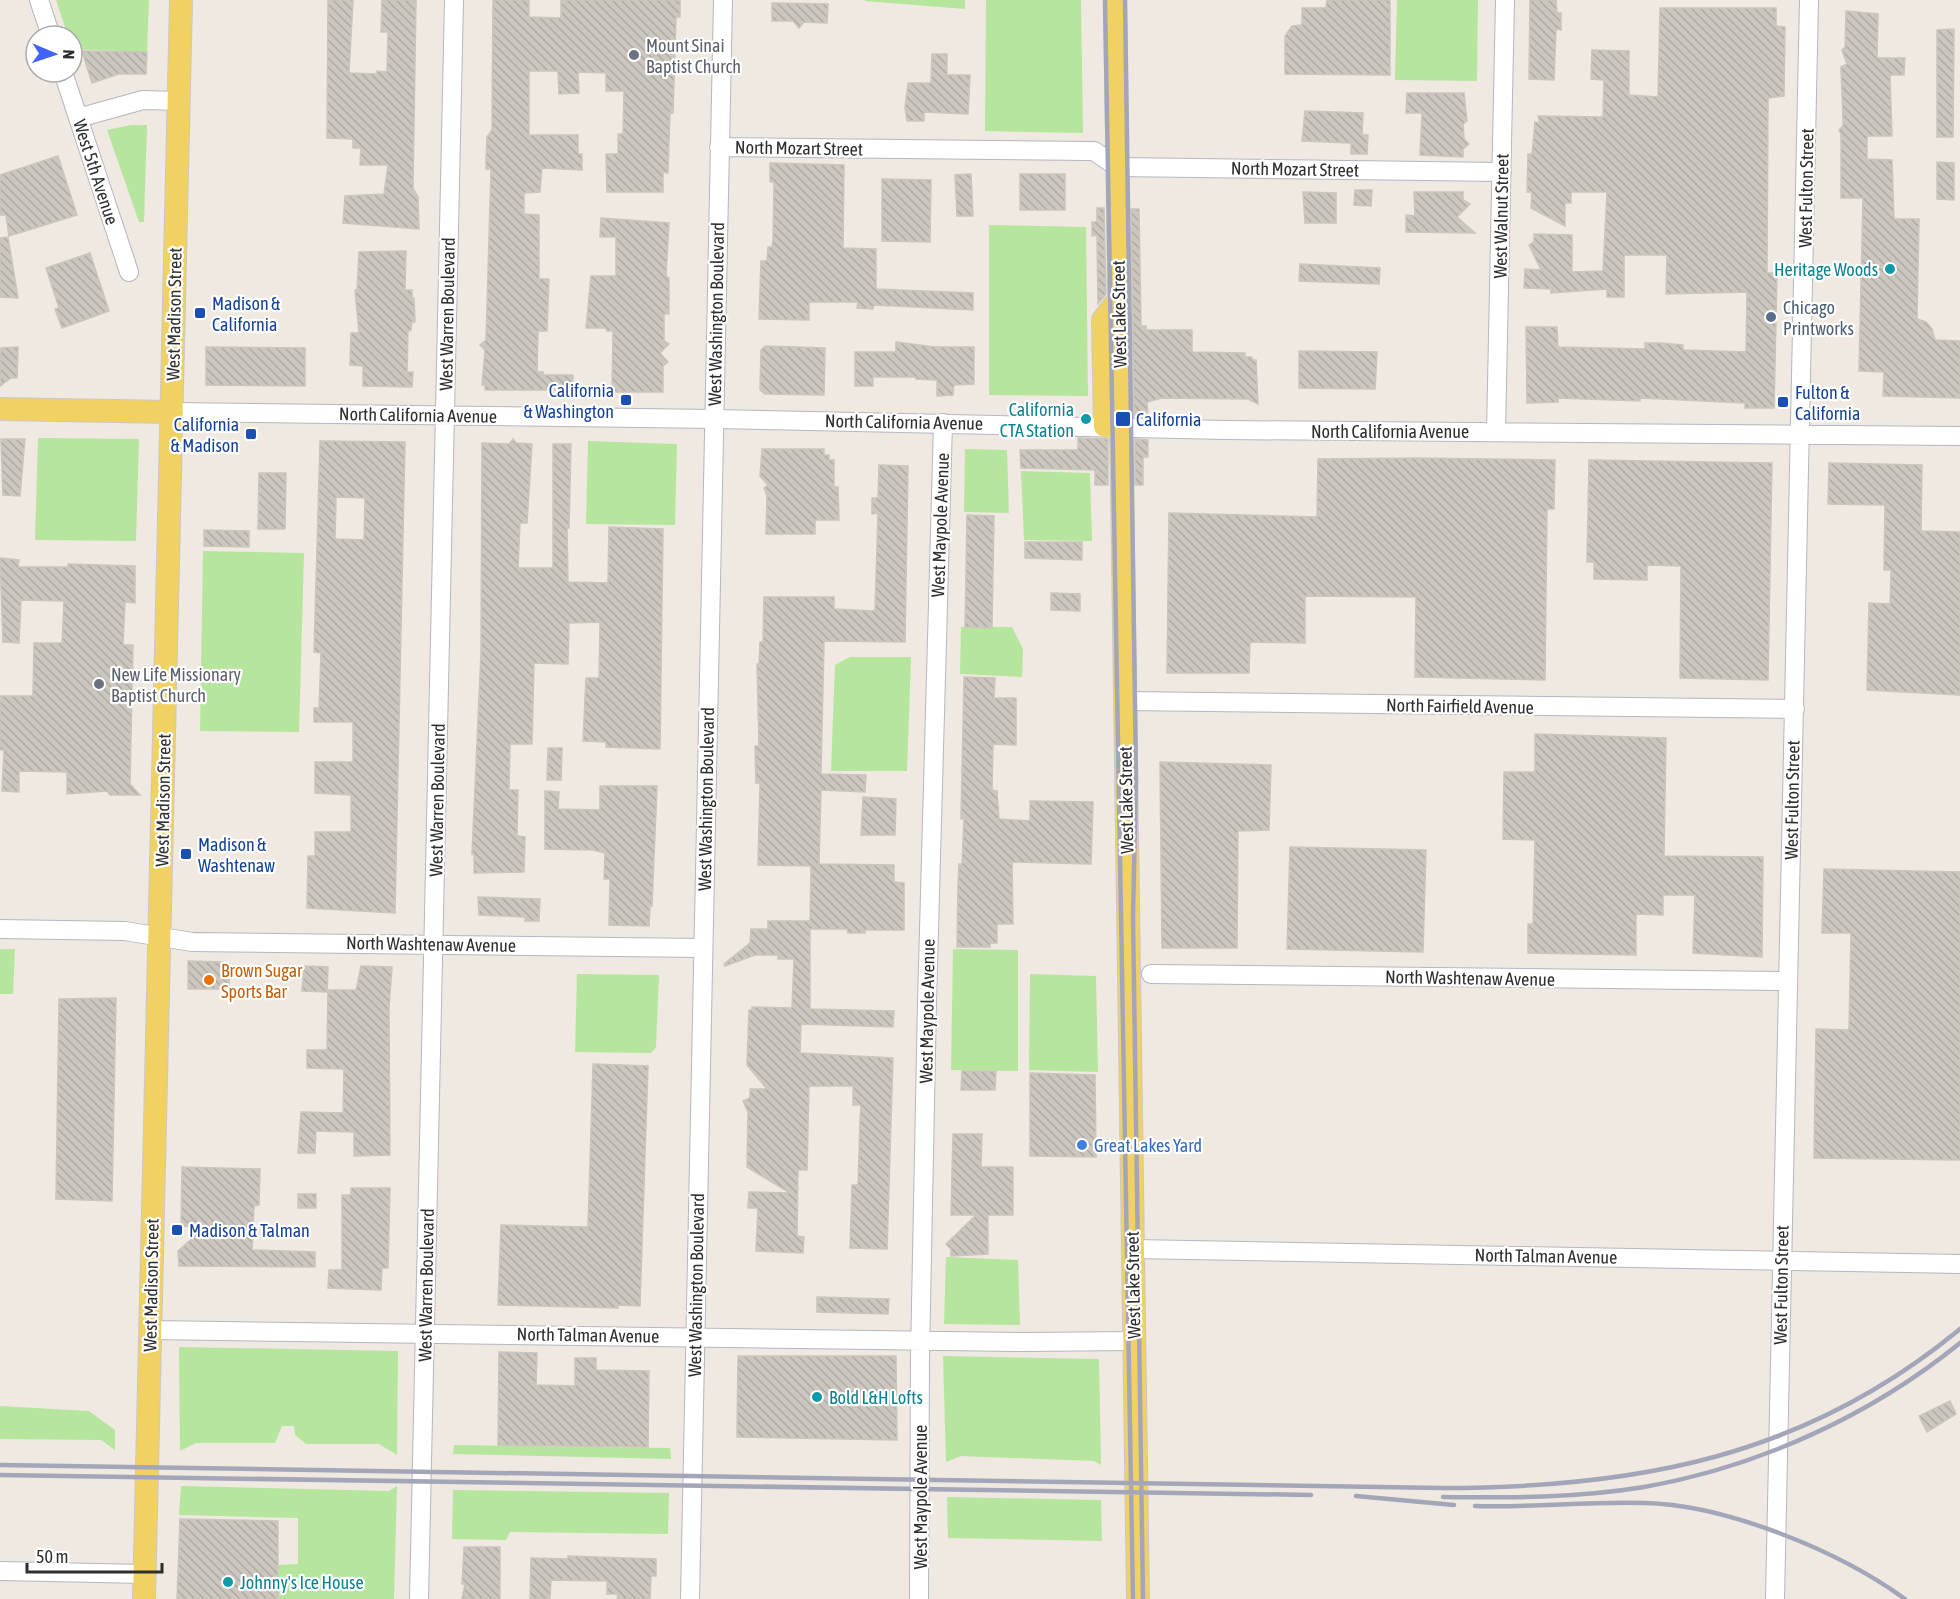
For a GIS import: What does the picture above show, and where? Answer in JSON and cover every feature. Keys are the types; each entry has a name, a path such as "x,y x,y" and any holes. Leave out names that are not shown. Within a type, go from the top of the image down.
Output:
{"main road":[{"name":"West Madison Street","path":"144,1599 181,0"},
{"name":"West Lake Street","path":"1115,0 1119,299 1112,426 1122,448 1138,1599"},
{"path":"0,410 172,412"},
{"path":"1112,426 1122,448"},
{"path":"1112,426 1134,471 1122,481"}],"street":[{"path":"39,0 47,24"},
{"name":"West Warren Boulevard","path":"419,1599 454,0"},
{"name":"West Washington Boulevard","path":"690,1599 723,0"},
{"name":"West Walnut Street","path":"1496,432 1505,0"},
{"name":"West Fulton Street","path":"1776,1599 1809,0"},
{"name":"West 5th Avenue","path":"67,84 129,272"},
{"path":"78,118 143,100 179,101"},
{"path":"1117,137 1094,151 1117,167"},
{"name":"North Mozart Street","path":"720,147 1094,151"},
{"name":"North Mozart Street","path":"1117,167 1502,172"},
{"name":"North California Avenue","path":"172,412 714,418 1244,430 1960,436"},
{"name":"West Maypole Avenue","path":"919,1599 920,1340 943,423"},
{"name":"North Fairfield Avenue","path":"1125,700 1794,709"},
{"name":"North Washtenaw Avenue","path":"0,929 125,931 192,942 703,948"},
{"name":"North Washtenaw Avenue","path":"1129,975 1788,981"},
{"name":"North Talman Avenue","path":"1132,1249 1960,1264"},
{"name":"North Talman Avenue","path":"150,1329 1134,1341"},
{"path":"0,1570 145,1574"}],"green space":[{"path":"56,0 149,0 147,52 84,49 84,24 64,24"},
{"path":"865,0 965,0 965,9 865,1"},
{"path":"986,0 1081,0 1083,133 985,131"},
{"path":"1397,0 1478,0 1477,81 1395,80"},
{"path":"131,125 147,125 144,222 139,222 107,130"},
{"path":"989,225 1086,227 1088,396 989,395"},
{"path":"38,438 139,439 136,541 35,540"},
{"path":"588,441 677,444 675,525 586,524"},
{"path":"965,449 1007,450 1009,513 964,512"},
{"path":"1021,471 1090,473 1092,541 1024,540"},
{"path":"203,551 304,553 299,732 200,731"},
{"path":"961,627 1012,627 1023,649 1022,677 960,674"},
{"path":"850,657 911,657 907,771 831,771 835,665"},
{"path":"0,949 15,949 13,994 0,994"},
{"path":"953,949 1018,950 1018,1071 951,1070"},
{"path":"577,974 659,975 656,1047 651,1053 575,1052"},
{"path":"1030,974 1096,976 1098,1072 1029,1070"},
{"path":"946,1257 1018,1260 1020,1325 944,1324"},
{"path":"179,1347 398,1351 397,1455 379,1444 306,1444 295,1435 294,1426 282,1426 275,1443 196,1443 180,1451"},
{"path":"943,1356 1099,1359 1101,1465 1094,1461 961,1456 946,1462"},
{"path":"0,1406 89,1411 115,1430 115,1450 101,1440 0,1439"},
{"path":"454,1445 670,1448 671,1459 453,1454"},
{"path":"181,1486 389,1491 397,1486 394,1599 278,1599 279,1565 298,1564 298,1518 179,1515"},
{"path":"453,1490 669,1493 668,1534 510,1532 506,1540 452,1539"},
{"path":"947,1497 1101,1500 1102,1541 948,1538"}],"building":[{"path":"328,0 353,0 349,73 377,74 377,71 387,72 388,32 381,32 382,0 416,0 413,188 418,197 419,229 343,223 345,196 384,194 388,165 360,165 361,148 353,148 353,139 327,138"},
{"path":"493,0 529,0 529,17 561,18 561,0 680,0 680,17 676,17 673,113 670,112 668,173 663,172 663,192 607,192 606,154 618,154 618,134 623,134 624,91 606,91 606,73 578,72 579,93 559,94 558,71 529,71 529,135 578,135 578,154 582,154 582,170 542,168 540,192 524,193 524,214 539,215 539,279 549,279 547,331 538,331 537,372 543,372 543,375 573,375 572,390 485,390 485,385 482,385 485,350 480,345 486,340 491,169 486,169 486,161 487,137 492,130"},
{"path":"1327,0 1390,0 1390,75 1285,74 1285,36 1292,26 1302,25 1302,8 1326,8"},
{"path":"1530,0 1556,0 1557,13 1561,13 1561,30 1556,29 1554,80 1529,79"},
{"path":"772,3 828,4 827,23 804,22 799,28 793,21 772,21"},
{"path":"1660,8 1776,8 1776,26 1785,27 1784,96 1768,98 1767,273 1777,273 1774,408 1745,408 1745,403 1640,398 1640,401 1558,398 1558,402 1527,403 1526,327 1557,327 1558,347 1645,349 1645,343 1661,343 1683,345 1683,350 1746,352 1747,292 1666,294 1667,255 1624,255 1624,297 1607,297 1607,289 1551,293 1551,289 1524,288 1525,269 1541,270 1529,245 1534,242 1534,234 1572,235 1572,272 1603,271 1607,192 1571,192 1571,203 1565,203 1565,226 1531,208 1532,192 1527,192 1528,154 1532,154 1535,122 1540,123 1538,116 1603,117 1604,80 1591,79 1592,50 1629,51 1629,95 1658,97"},
{"path":"1846,11 1878,14 1877,58 1905,58 1904,75 1890,75 1892,136 1867,136 1867,159 1892,160 1894,219 1919,219 1917,319 1926,322 1932,329 1935,340 1960,341 1960,398 1883,396 1884,372 1859,371 1863,198 1841,198 1841,134 1839,130 1843,126 1841,67 1847,64 1842,50 1845,47"},
{"path":"1954,29 1953,137 1937,137 1937,30"},
{"path":"84,51 147,52 146,74 119,74 92,83"},
{"path":"932,54 947,54 947,75 970,75 968,114 924,112 924,121 907,121 905,108 908,83 931,83"},
{"path":"1407,93 1464,93 1467,121 1463,124 1464,139 1469,144 1463,149 1463,157 1420,155 1422,113 1406,113"},
{"path":"1305,111 1363,113 1362,135 1368,135 1367,154 1351,154 1351,143 1302,141"},
{"path":"58,156 77,215 9,236 6,215 0,215 0,175"},
{"path":"1937,162 1954,163 1954,200 1937,199"},
{"path":"770,163 844,165 843,248 876,249 876,289 973,293 973,310 874,305 873,309 857,308 858,302 809,302 809,320 759,319 761,261 767,261 768,247 772,247 773,240 774,182 770,182"},
{"path":"971,174 973,216 957,216 955,175"},
{"path":"1020,174 1065,174 1065,210 1020,210"},
{"path":"882,179 931,180 930,242 882,241"},
{"path":"1355,190 1372,190 1371,206 1354,205"},
{"path":"1303,192 1336,193 1336,223 1305,223"},
{"path":"1414,192 1463,192 1463,200 1470,204 1457,217 1475,233 1406,232 1406,215 1415,216"},
{"path":"1097,208 1104,208 1106,294 1098,304 1097,235 1092,236 1092,222 1097,222"},
{"path":"1131,209 1139,209 1141,326 1146,326 1146,330 1192,330 1192,352 1245,353 1245,357 1252,357 1252,360 1256,360 1258,404 1248,399 1162,398 1147,402 1148,417 1134,417"},
{"path":"601,218 669,223 666,276 669,278 669,314 664,314 664,341 669,344 660,353 668,362 663,366 663,392 612,392 613,331 607,331 606,328 586,328 591,276 616,276 616,237 600,237"},
{"path":"8,237 18,298 0,297 0,238"},
{"path":"406,251 405,290 412,290 412,298 414,298 415,322 412,322 411,330 408,331 407,372 413,372 412,387 363,386 363,366 350,365 351,333 359,333 355,290 357,290 359,252"},
{"path":"90,253 109,311 62,328 55,309 59,308 46,268"},
{"path":"1300,264 1380,268 1379,284 1299,281"},
{"path":"896,342 935,347 974,347 974,384 954,385 953,395 937,396 937,380 916,379 916,377 873,377 873,386 855,386 855,352 896,352"},
{"path":"765,346 825,348 824,395 765,394 760,390 761,350"},
{"path":"18,347 17,378 11,378 0,386 1,348"},
{"path":"206,347 305,348 305,386 206,385"},
{"path":"1299,351 1377,352 1375,389 1299,388"},
{"path":"1078,438 1108,439 1108,485 1095,485 1095,470 1021,468 1020,450 1078,450"},
{"path":"1,439 25,439 20,496 3,495"},
{"path":"513,439 516,443 532,444 527,523 520,523 518,568 553,568 553,444 571,444 569,528 567,528 568,582 608,583 609,527 663,529 660,749 606,747 606,742 583,741 586,678 599,678 600,622 569,623 568,664 534,663 532,744 510,744 509,790 518,790 517,836 525,837 524,872 474,873 474,854 472,854 481,653 482,443 509,444"},
{"path":"1135,439 1148,440 1148,457 1143,457 1143,485 1135,485"},
{"path":"320,441 405,442 395,913 307,908 308,856 315,856 315,832 351,832 351,795 315,793 315,762 353,762 353,722 314,722 314,708 319,708 321,653 314,652","holes":["336,497 365,498 364,540 335,539"]},
{"path":"762,449 824,449 824,455 829,455 829,460 834,460 834,487 838,487 839,520 815,520 815,534 766,534 767,496 764,488 768,485 760,476"},
{"path":"1318,459 1555,460 1554,509 1547,509 1545,680 1415,677 1416,597 1305,596 1305,643 1250,642 1249,673 1167,673 1169,513 1317,517"},
{"path":"1589,460 1772,463 1768,680 1680,678 1681,566 1647,565 1647,580 1594,579 1594,562 1587,562"},
{"path":"1829,463 1922,465 1921,531 1960,532 1960,695 1867,690 1869,603 1890,604 1891,570 1884,570 1885,505 1828,504"},
{"path":"879,465 908,466 905,642 824,641 821,774 866,775 865,792 821,790 819,864 894,865 894,882 904,883 904,930 865,930 865,933 848,933 847,929 810,929 810,1009 894,1011 893,1027 801,1024 800,1053 893,1058 887,1249 850,1248 852,1185 858,1185 861,1105 853,1105 853,1086 809,1086 807,1170 798,1170 797,1236 804,1237 803,1253 756,1251 758,1208 748,1208 749,1192 790,1193 747,1167 748,1112 743,1101 750,1098 750,1089 767,1089 747,1065 749,1010 752,1010 752,1007 792,1008 794,959 778,959 778,955 755,955 725,966 724,964 750,943 751,929 768,929 768,921 810,921 811,866 758,865 760,783 756,783 755,746 759,746 757,664 759,664 760,642 763,642 764,597 834,597 834,609 875,611 878,513 872,514 872,498 878,498"},
{"path":"259,473 286,473 285,529 258,529"},
{"path":"967,515 994,516 992,628 965,627"},
{"path":"204,530 249,531 249,547 204,546"},
{"path":"1025,542 1082,542 1082,560 1025,558"},
{"path":"0,558 19,560 18,567 68,567 68,564 135,566 135,603 125,602 123,645 133,645 130,784 140,795 110,795 107,791 67,794 67,772 19,771 19,792 2,791 4,750 0,750 0,696 33,696 34,643 62,643 64,601 21,600 19,643 3,642"},
{"path":"1051,593 1080,594 1080,611 1051,610"},
{"path":"964,677 995,678 994,698 1016,698 1016,745 993,744 992,790 997,791 999,819 1030,821 1030,801 1093,802 1091,864 1012,862 1013,924 997,924 997,943 990,943 990,947 957,947 959,864 962,864 964,818 961,819"},
{"path":"1535,734 1666,738 1664,856 1763,857 1762,957 1693,953 1695,895 1663,895 1663,915 1636,914 1636,955 1528,953 1528,924 1533,924 1535,840 1503,839 1504,772 1535,772"},
{"path":"548,748 562,748 561,780 547,780"},
{"path":"1160,762 1271,765 1269,830 1238,831 1237,948 1162,948"},
{"path":"600,786 657,786 652,906 650,906 649,926 609,925 610,879 604,879 605,853 593,850 545,849 545,791 559,792 558,809 600,810"},
{"path":"863,797 896,799 895,835 861,835"},
{"path":"1290,847 1426,850 1423,952 1287,949"},
{"path":"1824,869 1960,872 1960,1160 1814,1158 1816,1029 1849,1030 1851,933 1822,933"},
{"path":"478,897 540,899 539,921 525,921 525,917 479,915"},
{"name":"Brown Sugar Sports Bar","path":"188,961 222,962 222,971 229,971 229,989 188,989"},
{"path":"304,966 328,967 327,992 302,991"},
{"path":"361,966 392,967 389,1008 390,1155 354,1156 354,1132 316,1131 315,1153 298,1153 301,1112 343,1113 344,1069 307,1068 307,1050 327,1050 328,990 356,990"},
{"path":"116,998 112,1201 56,1199 59,999"},
{"path":"593,1064 648,1066 640,1306 618,1305 618,1308 498,1305 501,1225 588,1227"},
{"path":"962,1071 996,1071 995,1090 961,1090"},
{"path":"1030,1073 1095,1075 1096,1157 1030,1156"},
{"path":"953,1134 982,1134 981,1167 1013,1167 1013,1215 988,1215 988,1254 951,1256 951,1249 946,1244 976,1215 951,1215"},
{"path":"182,1167 260,1169 259,1205 254,1206 252,1250 315,1252 315,1267 179,1266 178,1251 205,1227 181,1226"},
{"path":"351,1188 390,1188 388,1268 382,1268 381,1290 328,1288 329,1270 342,1270 342,1195 351,1195"},
{"path":"298,1194 316,1194 316,1208 298,1208"},
{"path":"817,1297 889,1299 888,1314 817,1312"},
{"path":"499,1352 537,1353 536,1385 575,1386 575,1358 596,1358 596,1370 649,1371 648,1447 498,1445"},
{"name":"Bold L&H Lofts","path":"738,1356 896,1356 897,1440 737,1437"},
{"path":"1950,1401 1956,1414 1927,1432 1919,1416"},
{"path":"180,1519 278,1521 278,1599 177,1599"},
{"path":"464,1547 500,1547 500,1599 462,1599 465,1584 462,1584"},
{"path":"568,1556 656,1559 656,1576 651,1576 650,1599 617,1599 618,1594 607,1594 607,1581 551,1580 550,1599 530,1599 531,1558 568,1559"}],"railway":[{"path":"1105,0 1133,1599"},
{"path":"1125,0 1136,777 1133,917 1143,1599"},
{"path":"0,1465 1442,1488 1514,1486 1583,1481 1651,1471 1716,1456 1779,1436 1841,1408 1901,1373 1960,1329"},
{"path":"1443,1497 1518,1497 1619,1491 1687,1478 1729,1466 1811,1435 1851,1415 1889,1393 1960,1343"},
{"path":"0,1475 1311,1495"},
{"path":"1356,1496 1454,1505"},
{"path":"1475,1506 1645,1503 1711,1512 1781,1534 1815,1548 1848,1564 1905,1599"}],"place":[{"name":"Mount Sinai Baptist Church","path":"634,55"},
{"name":"Heritage Woods","path":"1890,269"},
{"name":"Madison & California","path":"200,313"},
{"name":"Chicago Printworks","path":"1771,317"},
{"name":"California & Washington","path":"626,400"},
{"name":"Fulton & California","path":"1783,402"},
{"name":"California CTA Station","path":"1086,419"},
{"name":"California","path":"1123,419"},
{"name":"California & Madison","path":"251,434"},
{"name":"New Life Missionary Baptist Church","path":"99,684"},
{"name":"Madison & Washtenaw","path":"186,854"},
{"name":"Brown Sugar Sports Bar","path":"209,980"},
{"name":"Great Lakes Yard","path":"1082,1145"},
{"name":"Madison & Talman","path":"177,1230"},
{"name":"Bold L&H Lofts","path":"817,1397"},
{"name":"Johnny's Ice House","path":"228,1582"}]}
